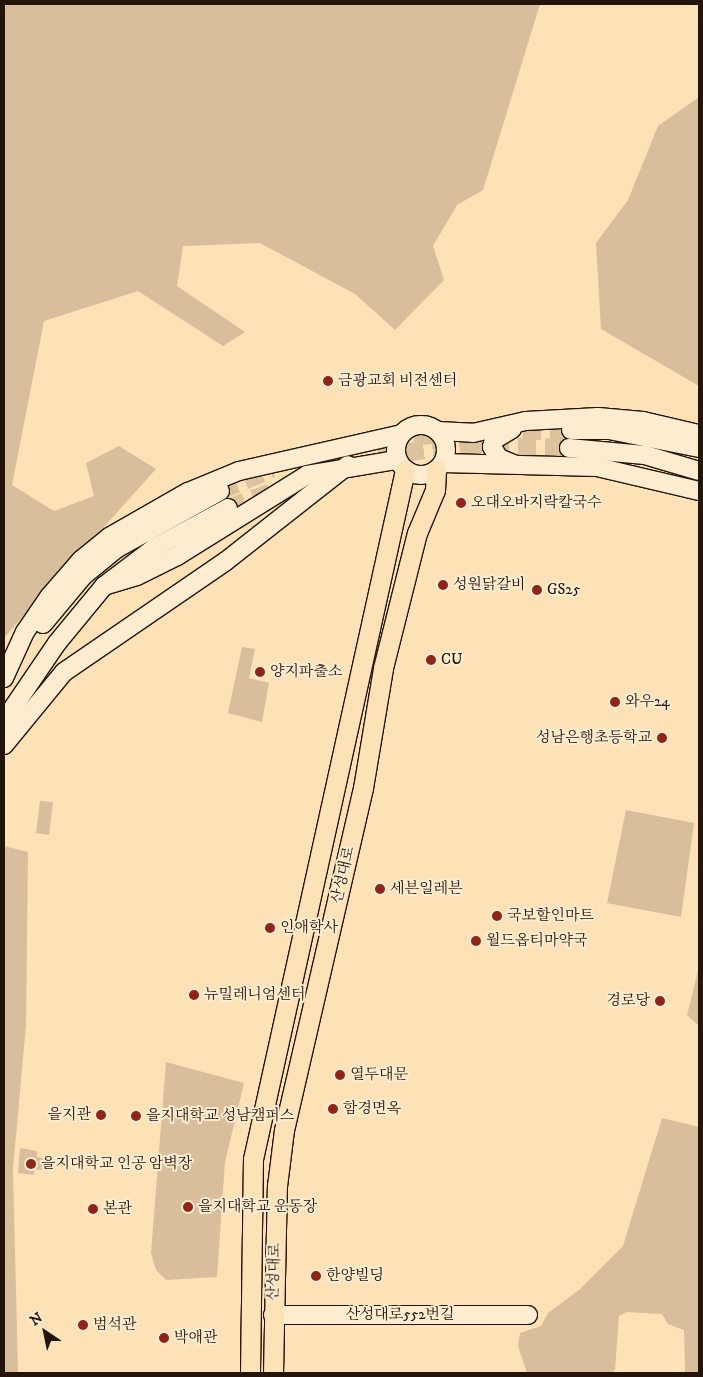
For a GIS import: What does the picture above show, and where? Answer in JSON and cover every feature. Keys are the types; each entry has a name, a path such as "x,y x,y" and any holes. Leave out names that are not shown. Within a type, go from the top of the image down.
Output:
{"main road":[{"path":"6,673 25,632 81,560 109,537 188,492 261,464 402,434 421,425 438,432 473,433 526,421 598,417 643,421 699,434"},
{"path":"517,465 499,458 492,447 494,440 526,421"},
{"path":"571,430 609,430 699,448"},
{"path":"438,432 446,446 439,467"},
{"path":"401,465 396,446 402,434"},
{"path":"569,448 645,455 699,471"},
{"path":"261,464 276,465 282,473 272,498"},
{"path":"104,586 137,576 177,556 306,475 348,465 401,465 421,476 439,467 517,465 597,467 699,491"},
{"path":"4,745 64,672 226,561 348,465"},
{"name":"산성대로","path":"250,1373 253,1159 401,465"},
{"name":"산성대로","path":"272,1373 273,1315 284,1130 363,788 383,668 417,533 435,490 439,467"},
{"path":"6,673 90,571 116,548 220,490"},
{"path":"4,721 57,643 104,586 154,548 228,508"},
{"name":"산성대로552번길","path":"273,1315 528,1315"}],"shaded area":[{"path":"4,4 540,4 483,190 457,205 433,246 444,280 395,330 355,294 260,243 183,246 177,286 245,332 223,346 138,291 44,321 12,485 54,511 94,496 86,463 119,446 156,469 4,638"},
{"path":"699,97 699,386 601,329 596,243 628,200 658,126"},
{"path":"242,647 255,649 249,678 269,683 262,722 228,713"},
{"path":"40,801 53,802 49,835 36,833"},
{"path":"626,810 694,823 681,917 607,903"},
{"path":"4,846 28,852 26,1025 13,1169 18,1373 4,1373"},
{"path":"699,967 699,1026 687,1015"},
{"name":"을지대학교 운동장","path":"166,1062 244,1083 225,1162 217,1277 166,1280 156,1270 151,1253"},
{"path":"662,1118 699,1127 699,1373 685,1373 684,1330 668,1324 662,1314 627,1312 619,1316 615,1370 610,1373 527,1373 518,1346 520,1333 541,1326 548,1313 579,1290 623,1246"},
{"name":"을지대학교 인공 암벽장","path":"20,1148 37,1151 37,1157 43,1158 42,1170 34,1169 34,1175 18,1173"}],"tunnel":[{"path":"496,432 571,430"},
{"path":"387,439 453,433"},
{"path":"379,456 464,445 569,448"},
{"path":"220,491 272,469"},
{"path":"228,508 272,492"}],"place":[{"name":"금광교회 비전센터","path":"328,381"},
{"name":"오대오바지락칼국수","path":"461,503"},
{"name":"성원닭갈비","path":"443,585"},
{"name":"GS25","path":"537,590"},
{"name":"CU","path":"431,660"},
{"name":"양지파출소","path":"260,672"},
{"name":"와우24","path":"615,702"},
{"name":"성남은행초등학교","path":"662,738"},
{"name":"세븐일레븐","path":"380,889"},
{"name":"국보할인마트","path":"497,916"},
{"name":"인애학사","path":"270,928"},
{"name":"월드옵티마약국","path":"476,941"},
{"name":"뉴밀레니엄센터","path":"194,995"},
{"name":"경로당","path":"660,1001"},
{"name":"열두대문","path":"340,1075"},
{"name":"함경면옥","path":"333,1109"},
{"name":"을지관","path":"101,1115"},
{"name":"을지대학교 성남캠퍼스","path":"136,1116"},
{"name":"을지대학교 인공 암벽장","path":"31,1164"},
{"name":"을지대학교 운동장","path":"188,1207"},
{"name":"본관","path":"93,1209"},
{"name":"한양빌딩","path":"316,1276"},
{"name":"범석관","path":"83,1325"},
{"name":"박애관","path":"164,1338"}]}
